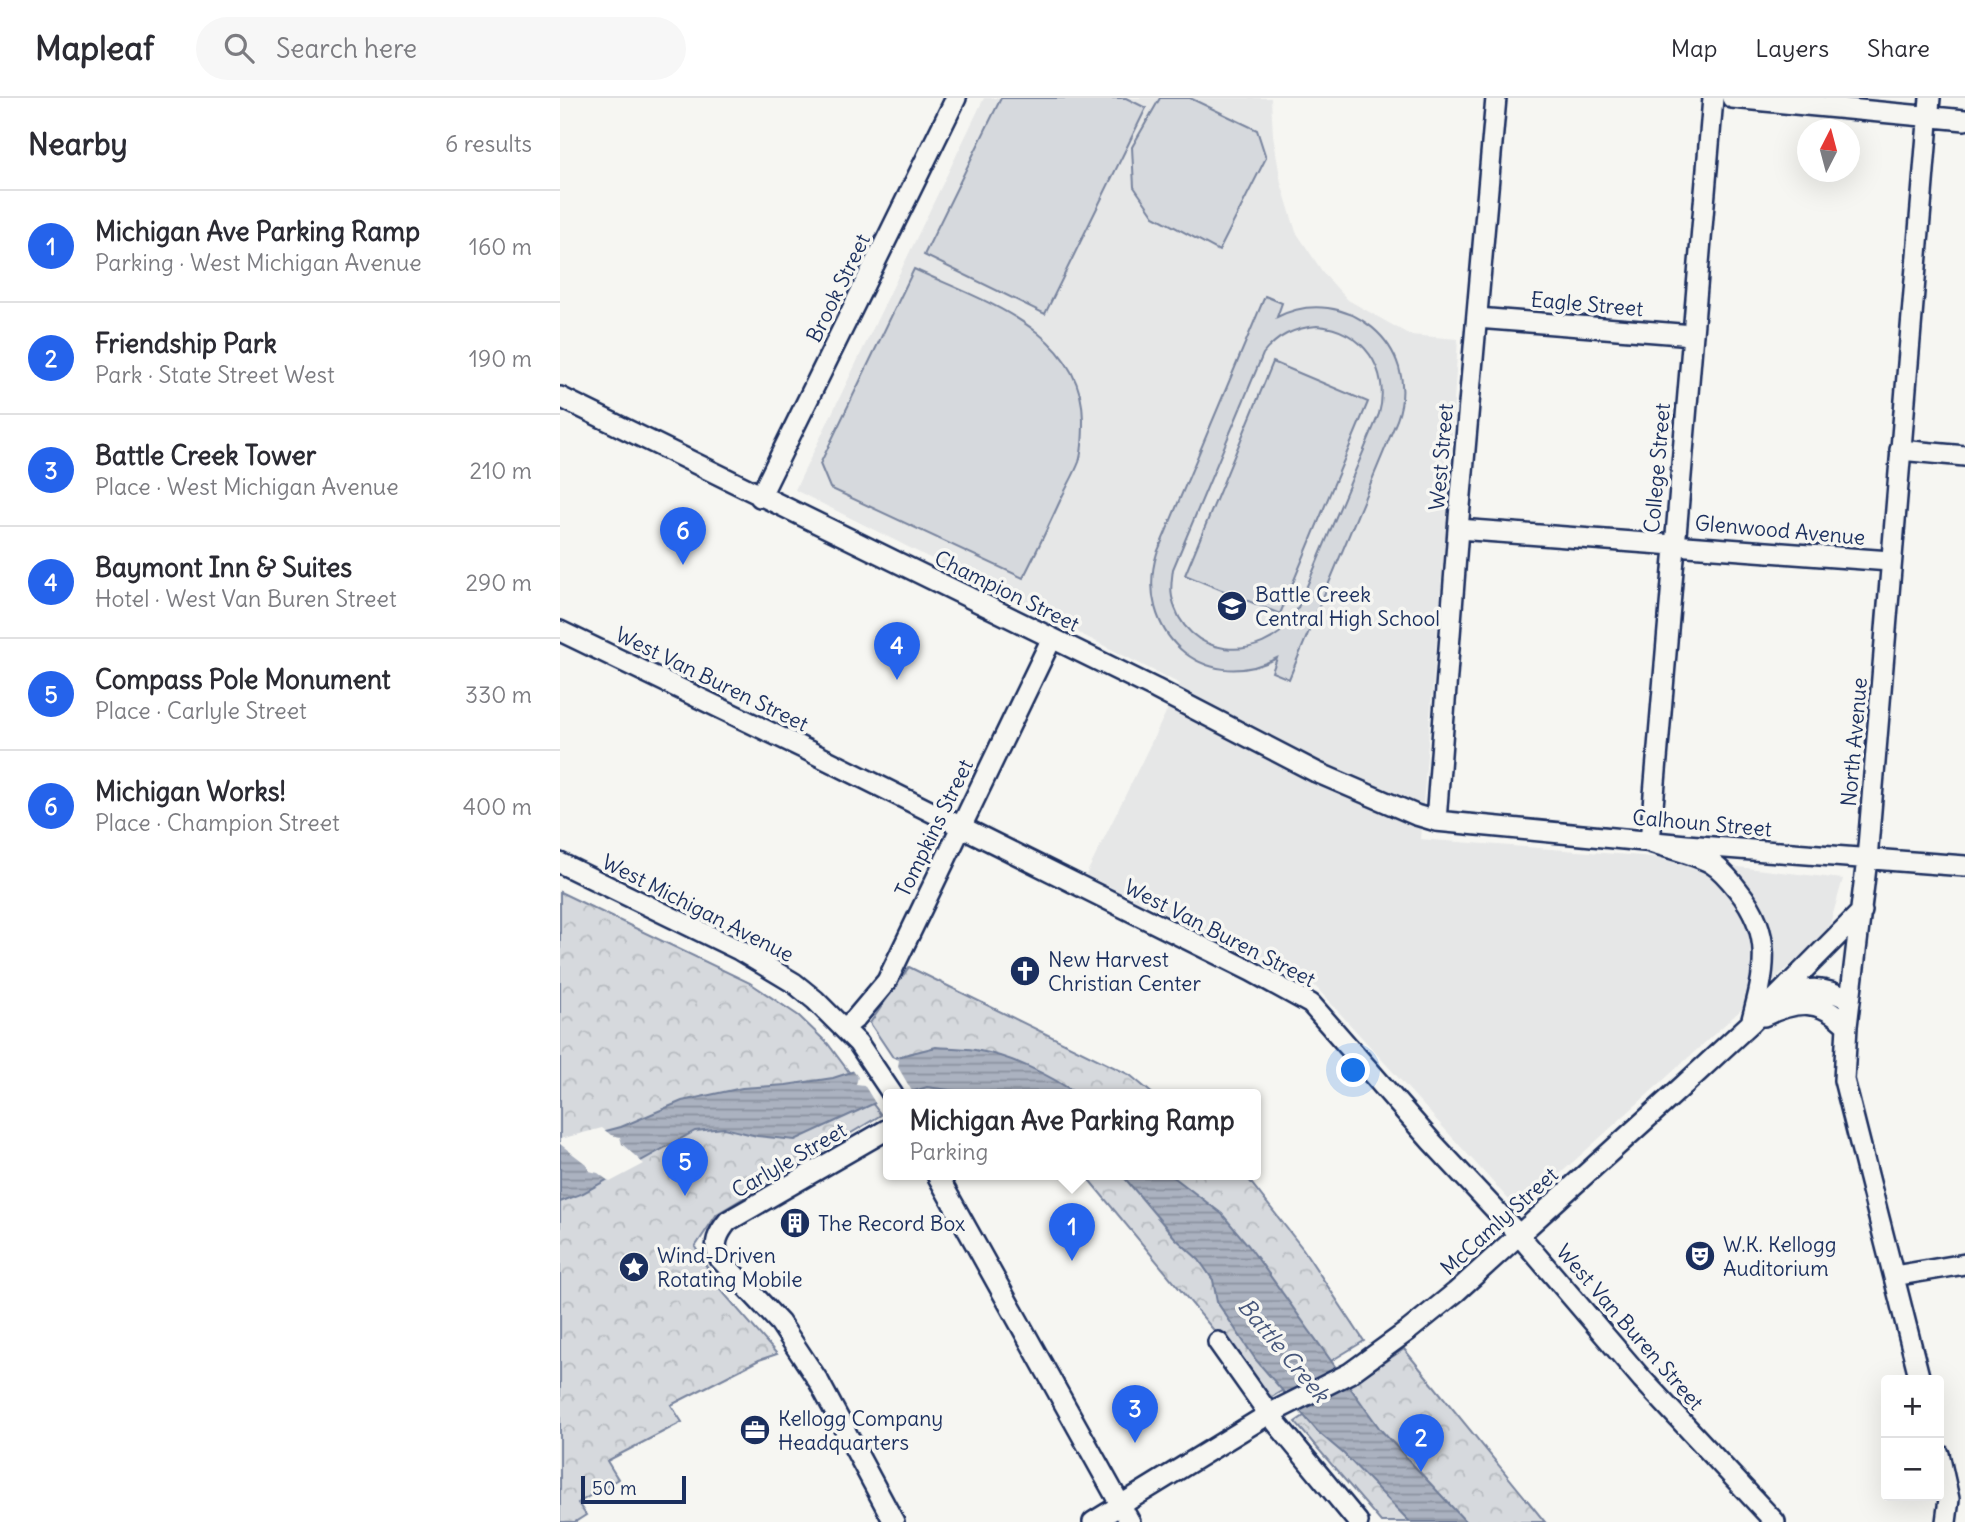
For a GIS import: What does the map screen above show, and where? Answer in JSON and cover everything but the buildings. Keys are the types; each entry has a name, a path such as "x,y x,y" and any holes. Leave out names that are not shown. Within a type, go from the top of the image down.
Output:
{"street":[{"name":"Brook Street","path":"760,497 956,98"},
{"name":"West Street","path":"1436,821 1458,529 1496,98"},
{"name":"College Street","path":"1650,842 1673,544 1713,98"},
{"path":"1732,98 1929,108 1965,120"},
{"name":"North Avenue","path":"1919,1375 1844,1080 1847,1026 1867,859 1929,108"},
{"name":"Eagle Street","path":"1477,317 1693,335"},
{"name":"Champion Street","path":"560,397 1052,638 1326,777 1436,821"},
{"path":"1900,450 1965,456"},
{"name":"Glenwood Avenue","path":"1458,529 1890,561"},
{"name":"West Van Buren Street","path":"560,631 809,751 1251,971 1311,1004 1431,1141 1518,1234 1642,1378 1776,1522"},
{"name":"Tompkins Street","path":"851,1035 854,1020 887,981 1052,638"},
{"name":"Calhoun Street","path":"1436,821 1650,842 1965,866"},
{"path":"1650,842 1711,863 1752,906 1763,938 1763,961 1761,989 1751,1023"},
{"name":"West Michigan Avenue","path":"560,863 766,965 815,1000 851,1035 889,1089"},
{"name":"McCamly Street","path":"1093,1522 1125,1514 1276,1411 1350,1373 1432,1312 1751,1023 1862,911"},
{"path":"1751,1023 1787,1005 1797,995 1808,990 1833,991 1850,1000"},
{"path":"1787,1005 1818,1006 1835,1015 1847,1026"},
{"name":"Carlyle Street","path":"883,1132 728,1221 717,1236 716,1246 720,1259 786,1332 819,1382 894,1522"},
{"path":"940,1180 1125,1514"},
{"path":"1894,1276 1965,1264"},
{"path":"1218,1342 1276,1411 1358,1522"},
{"path":"1944,1466 1957,1498 1945,1522"}],"shaded area":[{"name":"Battle Creek Central High School","path":"984,98 1271,98 1273,135 1281,183 1296,232 1324,274 1348,300 1410,335 1458,339 1446,528 1420,839 1642,856 1843,879 1828,931 1519,1211 1316,987 1086,875 1180,684 795,490"}],"green space":[{"path":"1001,98 1126,98 1146,108 1045,314 924,255"},
{"path":"1160,98 1190,98 1257,130 1266,158 1219,251 1154,216 1134,187 1132,147"},
{"path":"914,269 1023,322 1047,341 1066,363 1078,389 1083,420 1079,462 1023,578 830,488 820,464"},
{"path":"1265,296 1282,303 1277,317 1302,308 1328,308 1352,315 1372,328 1389,346 1399,368 1402,393 1397,420 1289,679 1272,672 1277,658 1250,668 1224,669 1200,662 1180,649 1165,630 1155,607 1152,581 1157,553","holes":["1317,326 1348,335 1370,355 1381,382 1379,414 1294,617 1280,632 1263,643 1244,648 1225,648 1207,643 1191,633 1179,618 1171,594 1173,569 1263,354 1274,342 1293,331"]},
{"path":"1273,362 1368,402 1280,614 1185,575"},
{"path":"560,892 750,983 799,1016 828,1044 881,1115 717,1214 695,1247 720,1289 777,1354 759,1360 671,1405 682,1422 607,1461 618,1479 578,1503 586,1515 575,1522 560,1522"},
{"path":"909,967 1130,1075 1147,1089 914,1089 870,1023"},
{"path":"1089,1180 1249,1180 1303,1249 1364,1341 1270,1398"},
{"path":"1404,1349 1545,1522 1381,1522 1295,1422"}],"water":[{"path":"936,1047 975,1050 1015,1061 1069,1089 883,1089 883,1101 795,1140 757,1136 724,1128 695,1131 583,1193 560,1202 560,1143 621,1127 682,1101 742,1088 833,1078"},
{"name":"Battle Creek","path":"1126,1180 1178,1180 1222,1214 1248,1245 1380,1429 1466,1522 1410,1522 1344,1454 1318,1432 1256,1360 1217,1302 1213,1280 1199,1260 1175,1238"}],"pier":[{"path":"889,1056 899,1060 898,1067 911,1089 883,1089 883,1104 877,1106 864,1085 856,1084 858,1077 851,1068"},
{"path":"602,1128 611,1135 620,1137 622,1144 644,1164 610,1182 598,1173 589,1171 586,1164 560,1144 560,1139"}],"place":[{"name":"Michigan Works!","path":"683,565"},
{"name":"Battle Creek Central High School","path":"1232,606"},
{"name":"Baymont Inn & Suites","path":"897,680"},
{"name":"New Harvest Christian Center","path":"1025,971"},
{"name":"Compass Pole Monument","path":"685,1196"},
{"name":"The Record Box","path":"795,1223"},
{"name":"W.K. Kellogg Auditorium","path":"1700,1256"},
{"name":"Michigan Ave Parking Ramp","path":"1072,1261"},
{"name":"Wind-Driven Rotating Mobile","path":"634,1267"},
{"name":"Kellogg Company Headquarters","path":"755,1430"},
{"name":"Battle Creek Tower","path":"1135,1443"},
{"name":"Friendship Park","path":"1421,1472"}]}
